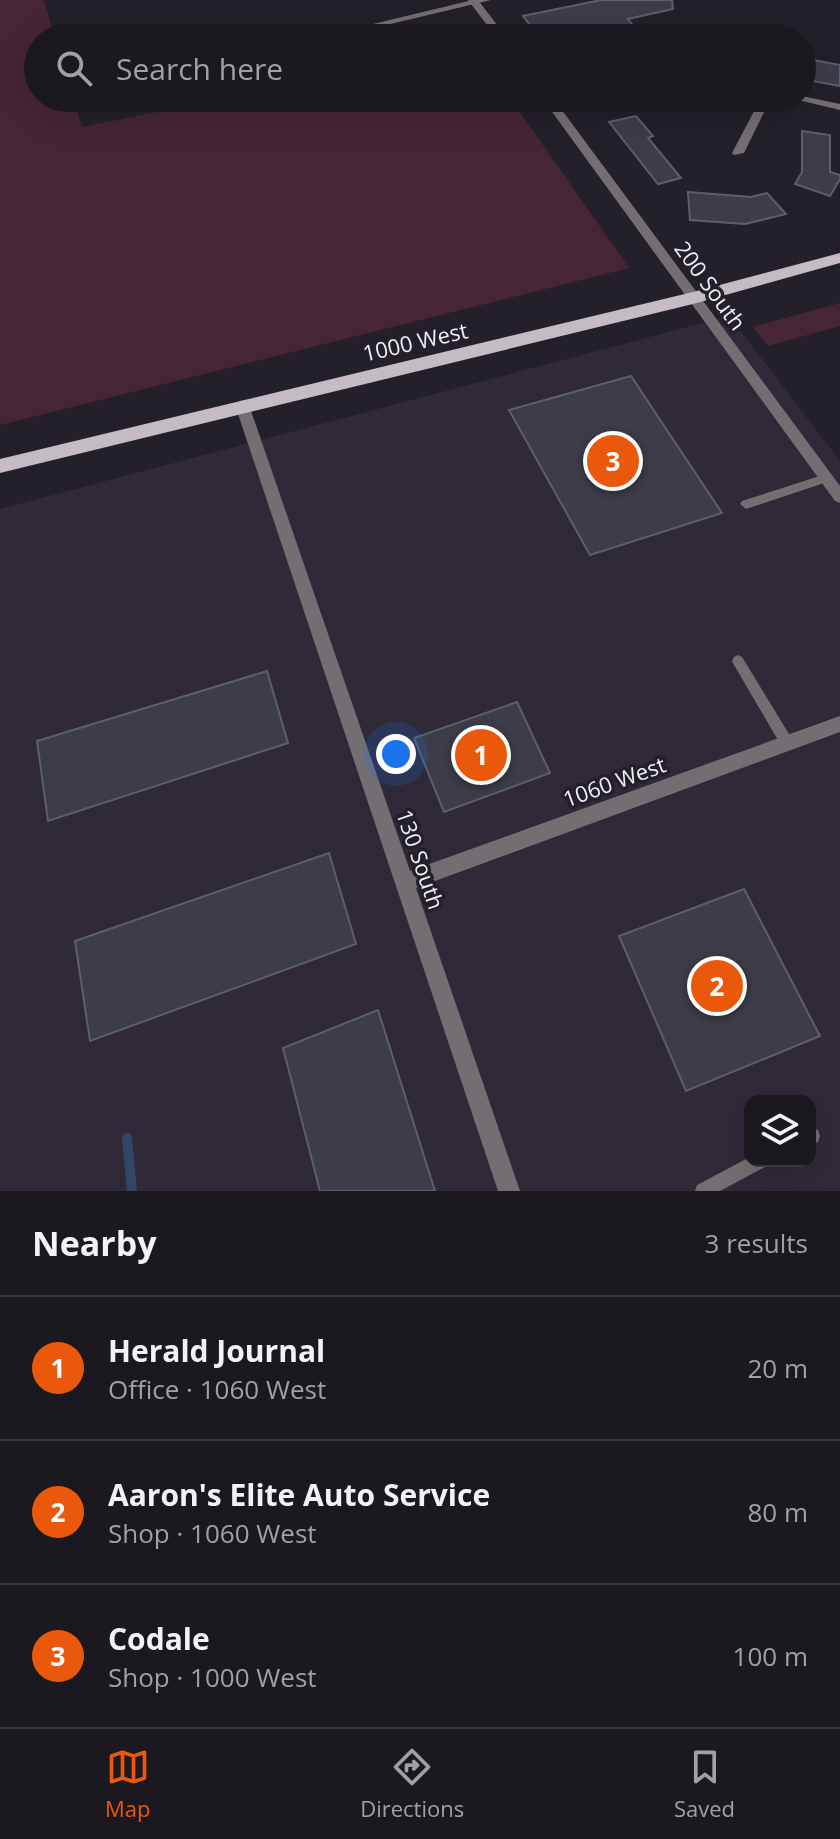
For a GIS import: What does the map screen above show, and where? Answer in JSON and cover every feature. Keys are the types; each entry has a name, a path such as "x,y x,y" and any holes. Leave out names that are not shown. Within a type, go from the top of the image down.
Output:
{"main road":[{"name":"1000 West","path":"0,466 693,298 840,258"}],"street":[{"path":"379,24 478,1 493,24"},
{"path":"816,102 840,107"},
{"name":"200 South","path":"561,112 840,497"},
{"path":"738,153 759,112"},
{"name":"130 South","path":"242,405 509,1191"},
{"name":"1060 West","path":"404,883 840,724"}],"lane":[{"path":"746,504 826,478"},
{"path":"738,661 787,743"},
{"path":"703,1191 748,1167"}],"shaded area":[{"path":"0,0 44,0 51,24 24,24 24,112 77,112 82,127 156,112 520,112 629,268 0,425"},
{"path":"840,303 840,326 768,346 753,327"},
{"path":"729,316 840,461 840,1191 0,1191 0,509"}],"building":[{"path":"601,0 672,0 673,9 628,19 632,24 529,24 523,16"},
{"path":"816,61 840,65 840,86 816,82"},
{"path":"636,116 653,136 648,138 681,178 658,184 609,122"},
{"path":"802,131 830,135 830,172 840,175 840,179 830,196 795,184 802,172"},
{"path":"688,192 751,197 767,193 786,214 745,224 690,220"},
{"path":"631,376 722,513 590,555 509,410"},
{"path":"267,671 288,743 48,821 37,741"},
{"path":"517,702 550,773 444,812 414,738"},
{"path":"329,853 356,944 90,1041 75,941"},
{"path":"744,889 820,1036 686,1091 619,936"},
{"path":"378,1010 435,1191 320,1191 283,1048"}],"waterway":[{"path":"127,1138 132,1191"}],"place":[{"name":"Codale","path":"613,461"},
{"name":"Herald Journal","path":"481,755"},
{"name":"Aaron's Elite Auto Service","path":"717,986"}]}
